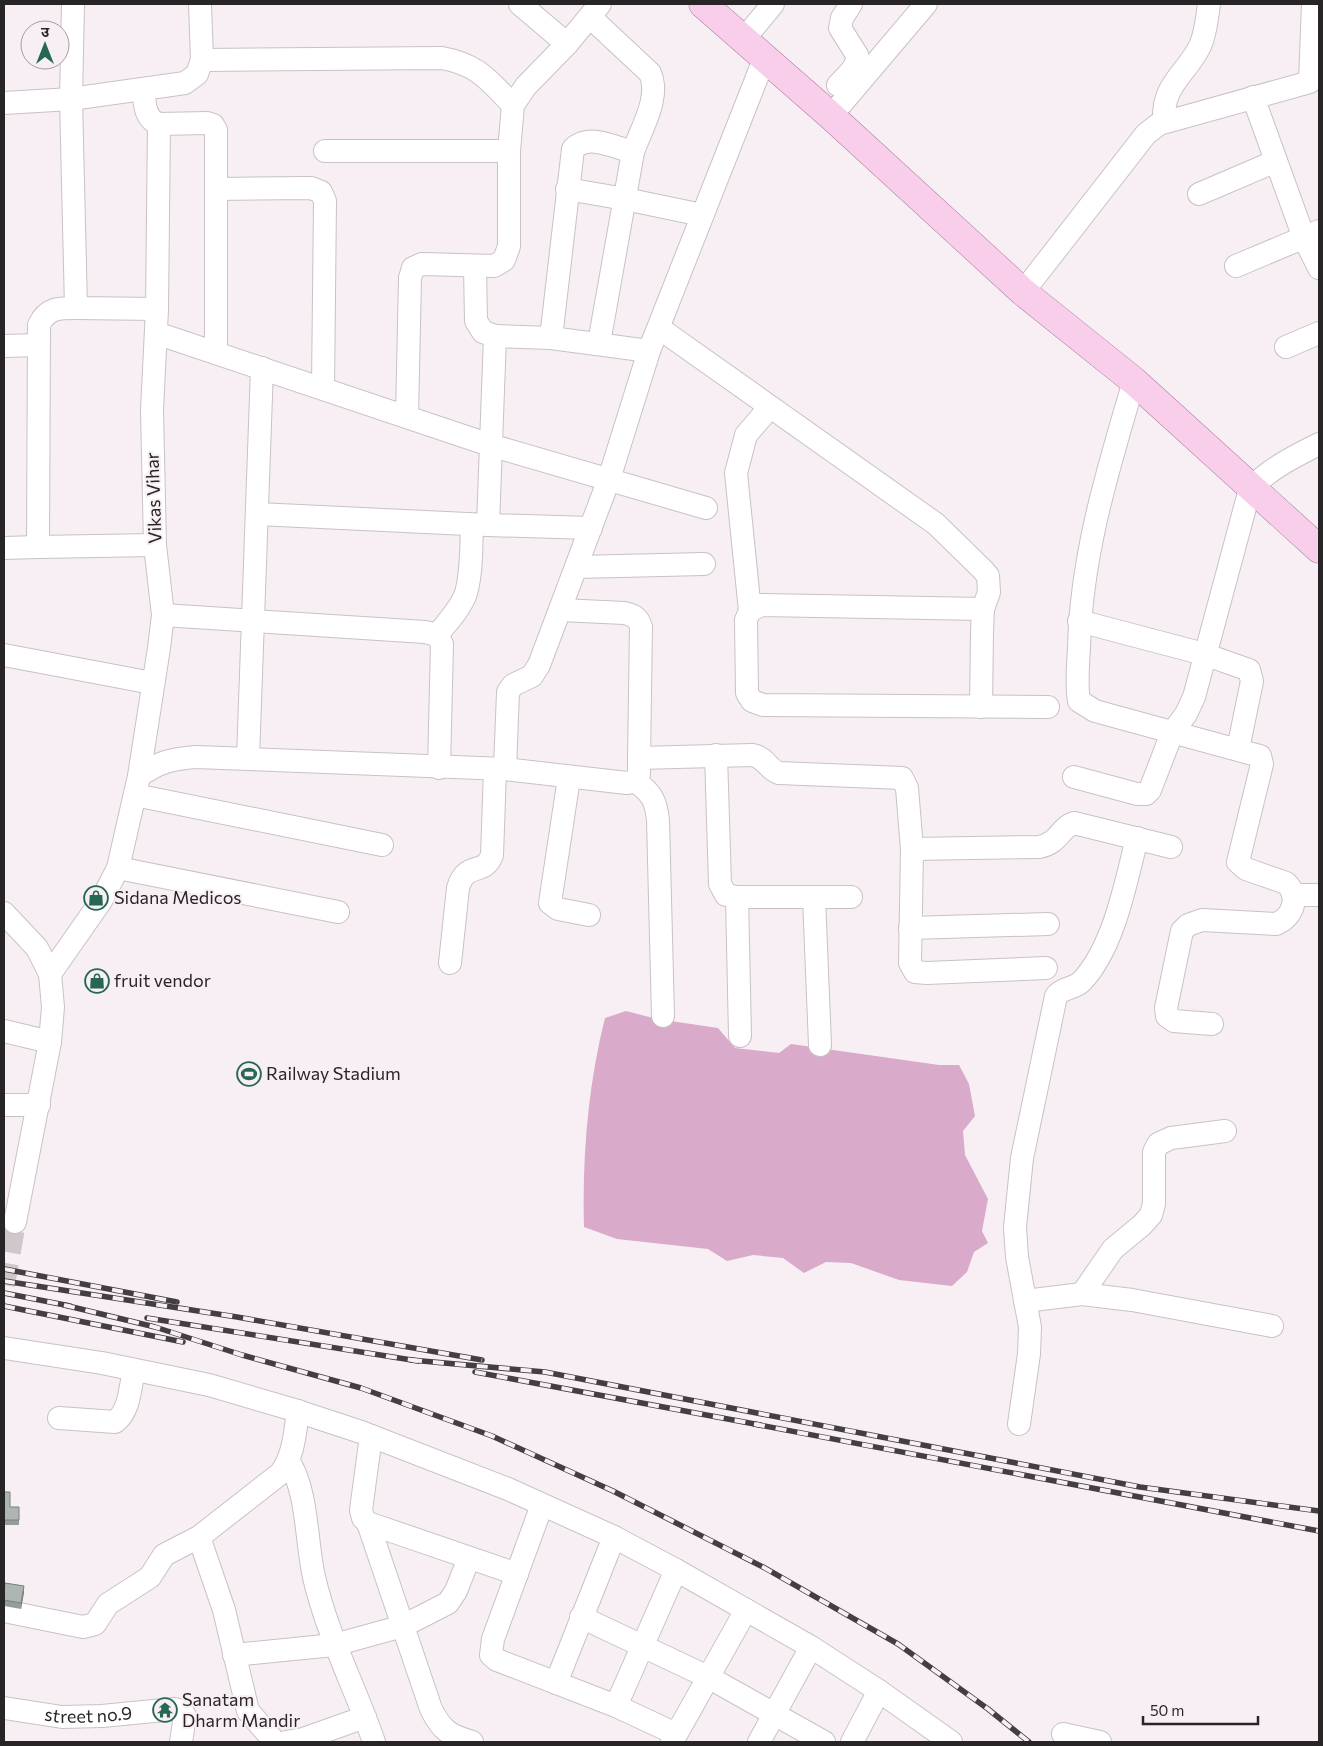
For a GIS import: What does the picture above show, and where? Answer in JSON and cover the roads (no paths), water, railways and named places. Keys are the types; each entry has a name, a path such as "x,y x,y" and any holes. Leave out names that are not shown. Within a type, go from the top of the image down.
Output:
{"main road":[{"path":"703,4 765,57 1023,292 1134,381 1250,489 1319,549"}],"street":[{"path":"73,4 71,99 76,308"},
{"path":"4,104 71,99 185,83 197,74 202,60 200,4"},
{"path":"520,4 567,44"},
{"path":"744,39 773,4"},
{"path":"825,111 856,65 857,55 840,28 842,18 851,4"},
{"path":"825,111 926,4"},
{"path":"1164,122 1165,99 1199,49 1206,30 1209,4"},
{"path":"1023,292 1146,134 1164,122 1315,82 1312,4"},
{"path":"407,416 410,278 413,268 422,264 474,267 494,266 504,260 509,246 508,151 513,105 526,86 567,44 595,10 650,73 655,83 654,96 633,152 599,343"},
{"path":"450,964 458,888 461,878 466,872 484,867 490,863 492,855 508,692 513,685 532,676 539,665 609,479 649,351 765,57"},
{"path":"202,60 442,58 462,62 478,70 513,105"},
{"path":"143,89 147,115 152,122 159,124 207,123 213,125 216,130 216,353"},
{"path":"1253,97 1276,161 1312,234 1319,268"},
{"name":"Vikas Vihar","path":"50,974 101,901 118,868 137,785 152,683 160,648 163,615 155,545 152,410 157,309 159,124"},
{"path":"551,338 573,149 580,142 592,140 633,152"},
{"path":"325,151 508,151"},
{"path":"1199,194 1276,161"},
{"path":"216,189 312,188 321,192 324,201 323,388"},
{"path":"567,189 702,215"},
{"path":"1236,266 1312,234"},
{"path":"474,267 476,321 483,332 495,336 551,338 649,351"},
{"path":"38,548 38,345 39,326 43,316 54,309 157,309"},
{"path":"659,328 936,524 988,576 989,592 983,609 981,707"},
{"path":"156,333 490,445 706,508"},
{"path":"1286,347 1319,333"},
{"path":"437,635 453,615 466,594 480,526 490,445 495,336"},
{"path":"4,346 38,345"},
{"path":"248,758 262,368"},
{"path":"1134,381 1100,497 1083,586 1079,621 1077,693 1082,705 1095,712 1256,754 1262,760 1238,862 1246,869 1286,884 1291,888 1293,895 1293,907 1290,915 1285,921 1276,924 1202,920 1188,925 1182,931 1166,1008 1167,1016 1174,1021 1212,1024"},
{"path":"770,407 746,435 736,473 750,611 746,620 747,692 752,702 763,705 1048,707"},
{"path":"1074,777 1137,794 1146,794 1154,784 1172,732 1186,714 1194,697 1204,654 1250,489 1265,473 1280,463 1319,444"},
{"path":"258,514 480,526 591,528"},
{"path":"4,548 155,545"},
{"path":"577,568 704,564"},
{"path":"750,611 761,605 983,609"},
{"path":"561,610 624,613 633,615 639,620 641,627 639,774 635,782"},
{"path":"163,615 425,632 437,635 442,644 439,768"},
{"path":"1079,621 1204,654 1245,668 1251,672 1252,681 1238,749"},
{"path":"4,655 152,683"},
{"path":"639,758 716,755 759,756 764,759 772,770 778,773 899,776 904,780 907,788 912,849 910,963 915,972 937,973 1046,968"},
{"path":"716,755 720,884 726,895 737,897 851,897"},
{"path":"382,845 137,785 156,764 173,759 196,757 500,770 569,778 635,782 649,791 656,802 663,1016"},
{"path":"569,778 550,903 558,909 589,915"},
{"path":"912,849 1039,846 1053,843 1069,826 1074,824 1171,846"},
{"path":"1019,1424 1029,1354 1030,1327 1017,1257 1015,1227 1022,1158 1054,1004 1060,992 1081,982 1102,951 1121,905 1137,838"},
{"path":"118,868 338,912"},
{"path":"1293,895 1319,895"},
{"path":"737,897 740,1036"},
{"path":"814,897 820,1045"},
{"path":"5,914 37,948 50,974 53,1007 50,1042 16,1222"},
{"path":"910,928 1048,924"},
{"path":"4,1031 50,1042"},
{"path":"4,1104 39,1105"},
{"path":"1082,1294 1114,1249 1142,1225 1150,1215 1154,1204 1154,1152 1158,1144 1163,1140 1171,1138 1226,1131"},
{"path":"1025,1301 1082,1294 1132,1300 1272,1326"},
{"path":"4,1348 209,1385 298,1411 371,1436 508,1489 614,1537 811,1647 879,1691 943,1740"},
{"path":"58,1418 115,1422 126,1409 134,1370"},
{"path":"4,1611 90,1627 95,1624 108,1604 150,1577 164,1555 199,1536 281,1473 288,1462 298,1411"},
{"path":"371,1436 361,1510 363,1518 368,1523 517,1574"},
{"path":"288,1462 299,1484 314,1577 334,1645 354,1687 374,1742"},
{"path":"542,1505 493,1639 491,1656 497,1660 616,1706 674,1738 746,1610"},
{"path":"368,1523 438,1724 447,1733 472,1742"},
{"path":"199,1536 214,1577 248,1711 275,1742"},
{"path":"556,1683 581,1616 614,1537"},
{"path":"234,1655 334,1645 403,1626 448,1603 456,1591 469,1558"},
{"path":"616,1706 676,1570"},
{"path":"581,1616 708,1677 824,1742"},
{"path":"759,1742 811,1647"},
{"path":"852,1742 879,1691"},
{"name":"street no.9","path":"4,1708 62,1717 102,1716 174,1709 182,1711 185,1716 181,1742"},
{"path":"286,1742 303,1739 365,1717"},
{"path":"1063,1734 1100,1742"}],"tunnel":[{"path":"4,1285 15,1222"}],"railway":[{"path":"4,1269 177,1302"},
{"path":"4,1281 237,1317 482,1360"},
{"path":"4,1293 70,1306"},
{"path":"64,1305 155,1327 242,1355 361,1388 492,1436 613,1491 763,1567 898,1644 988,1709 1029,1742"},
{"path":"4,1306 183,1342"},
{"path":"147,1318 418,1361"},
{"path":"411,1360 545,1372 1140,1487 1319,1511"},
{"path":"475,1372 760,1425"},
{"path":"754,1424 1319,1531"}],"place":[{"name":"Sidana Medicos","path":"96,898"},
{"name":"fruit vendor","path":"97,981"},
{"name":"Railway Stadium","path":"249,1074"},
{"name":"Sanatam Dharm Mandir","path":"165,1710"}]}
